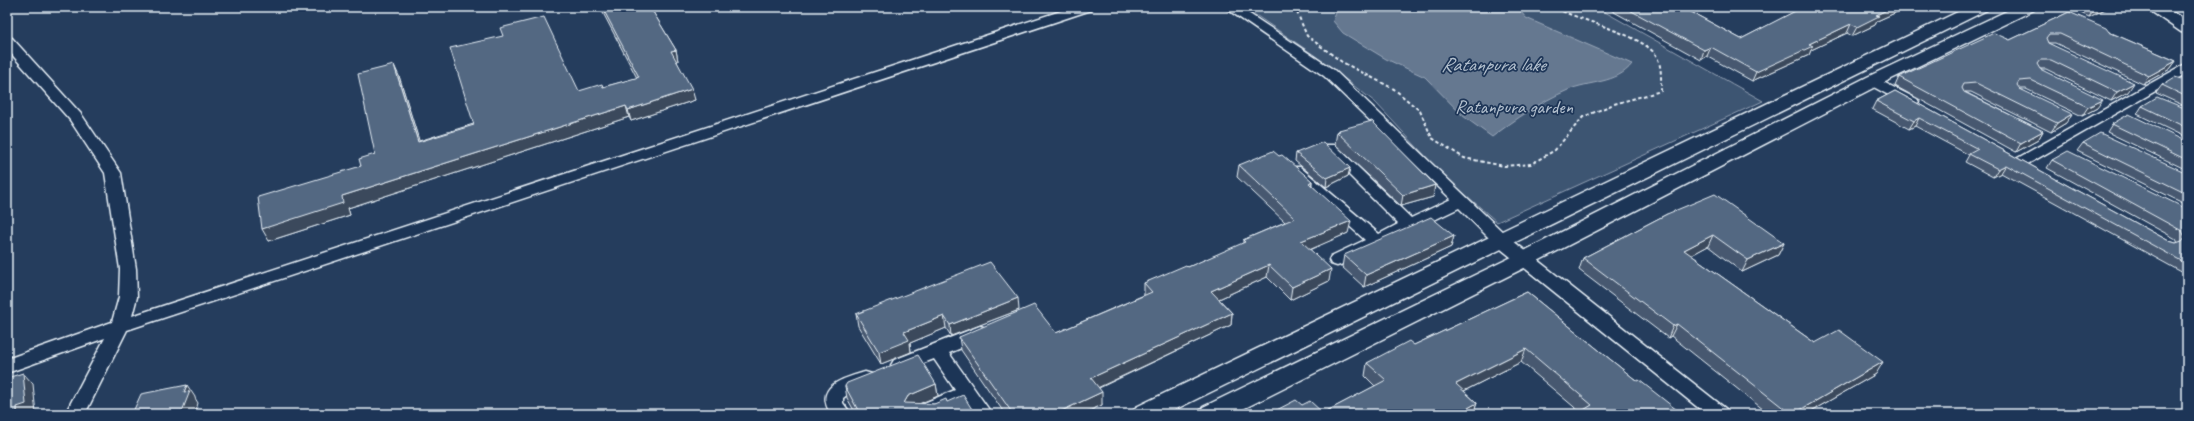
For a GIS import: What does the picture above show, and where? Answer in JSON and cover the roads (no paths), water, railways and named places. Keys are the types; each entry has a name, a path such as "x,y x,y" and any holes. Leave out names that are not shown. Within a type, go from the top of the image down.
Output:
{"street":[{"path":"7,366 120,326 1086,7"},
{"path":"1230,7 1329,73 1390,130 1502,241 1719,414"},
{"path":"1144,414 1981,7"},
{"path":"2153,7 2187,28"},
{"path":"2174,7 2187,14"},
{"path":"1211,414 1525,260 1873,81 2019,9"},
{"path":"10,49 76,117 113,174 128,270 128,297 120,326 75,414"},
{"path":"2020,162 2142,92 2169,70 2185,68"},
{"path":"2169,70 2187,86"},
{"path":"1873,81 1927,110"},
{"path":"2100,102 2127,116"},
{"path":"1330,148 1409,226"},
{"path":"2007,154 2034,169"},
{"path":"1288,164 1377,241"},
{"path":"1337,260 1461,201"},
{"path":"841,414 834,403 835,395 846,387 995,327"},
{"path":"937,350 982,414"},
{"path":"917,414 967,393"}],"water":[{"name":"Ratanpura lake","path":"1338,7 1517,7 1526,18 1632,64 1626,70 1610,79 1576,87 1538,105 1492,137 1463,116 1425,77 1386,59 1343,33 1333,21"}],"park label":[{"name":"Ratanpura garden","path":"1514,106"}]}
